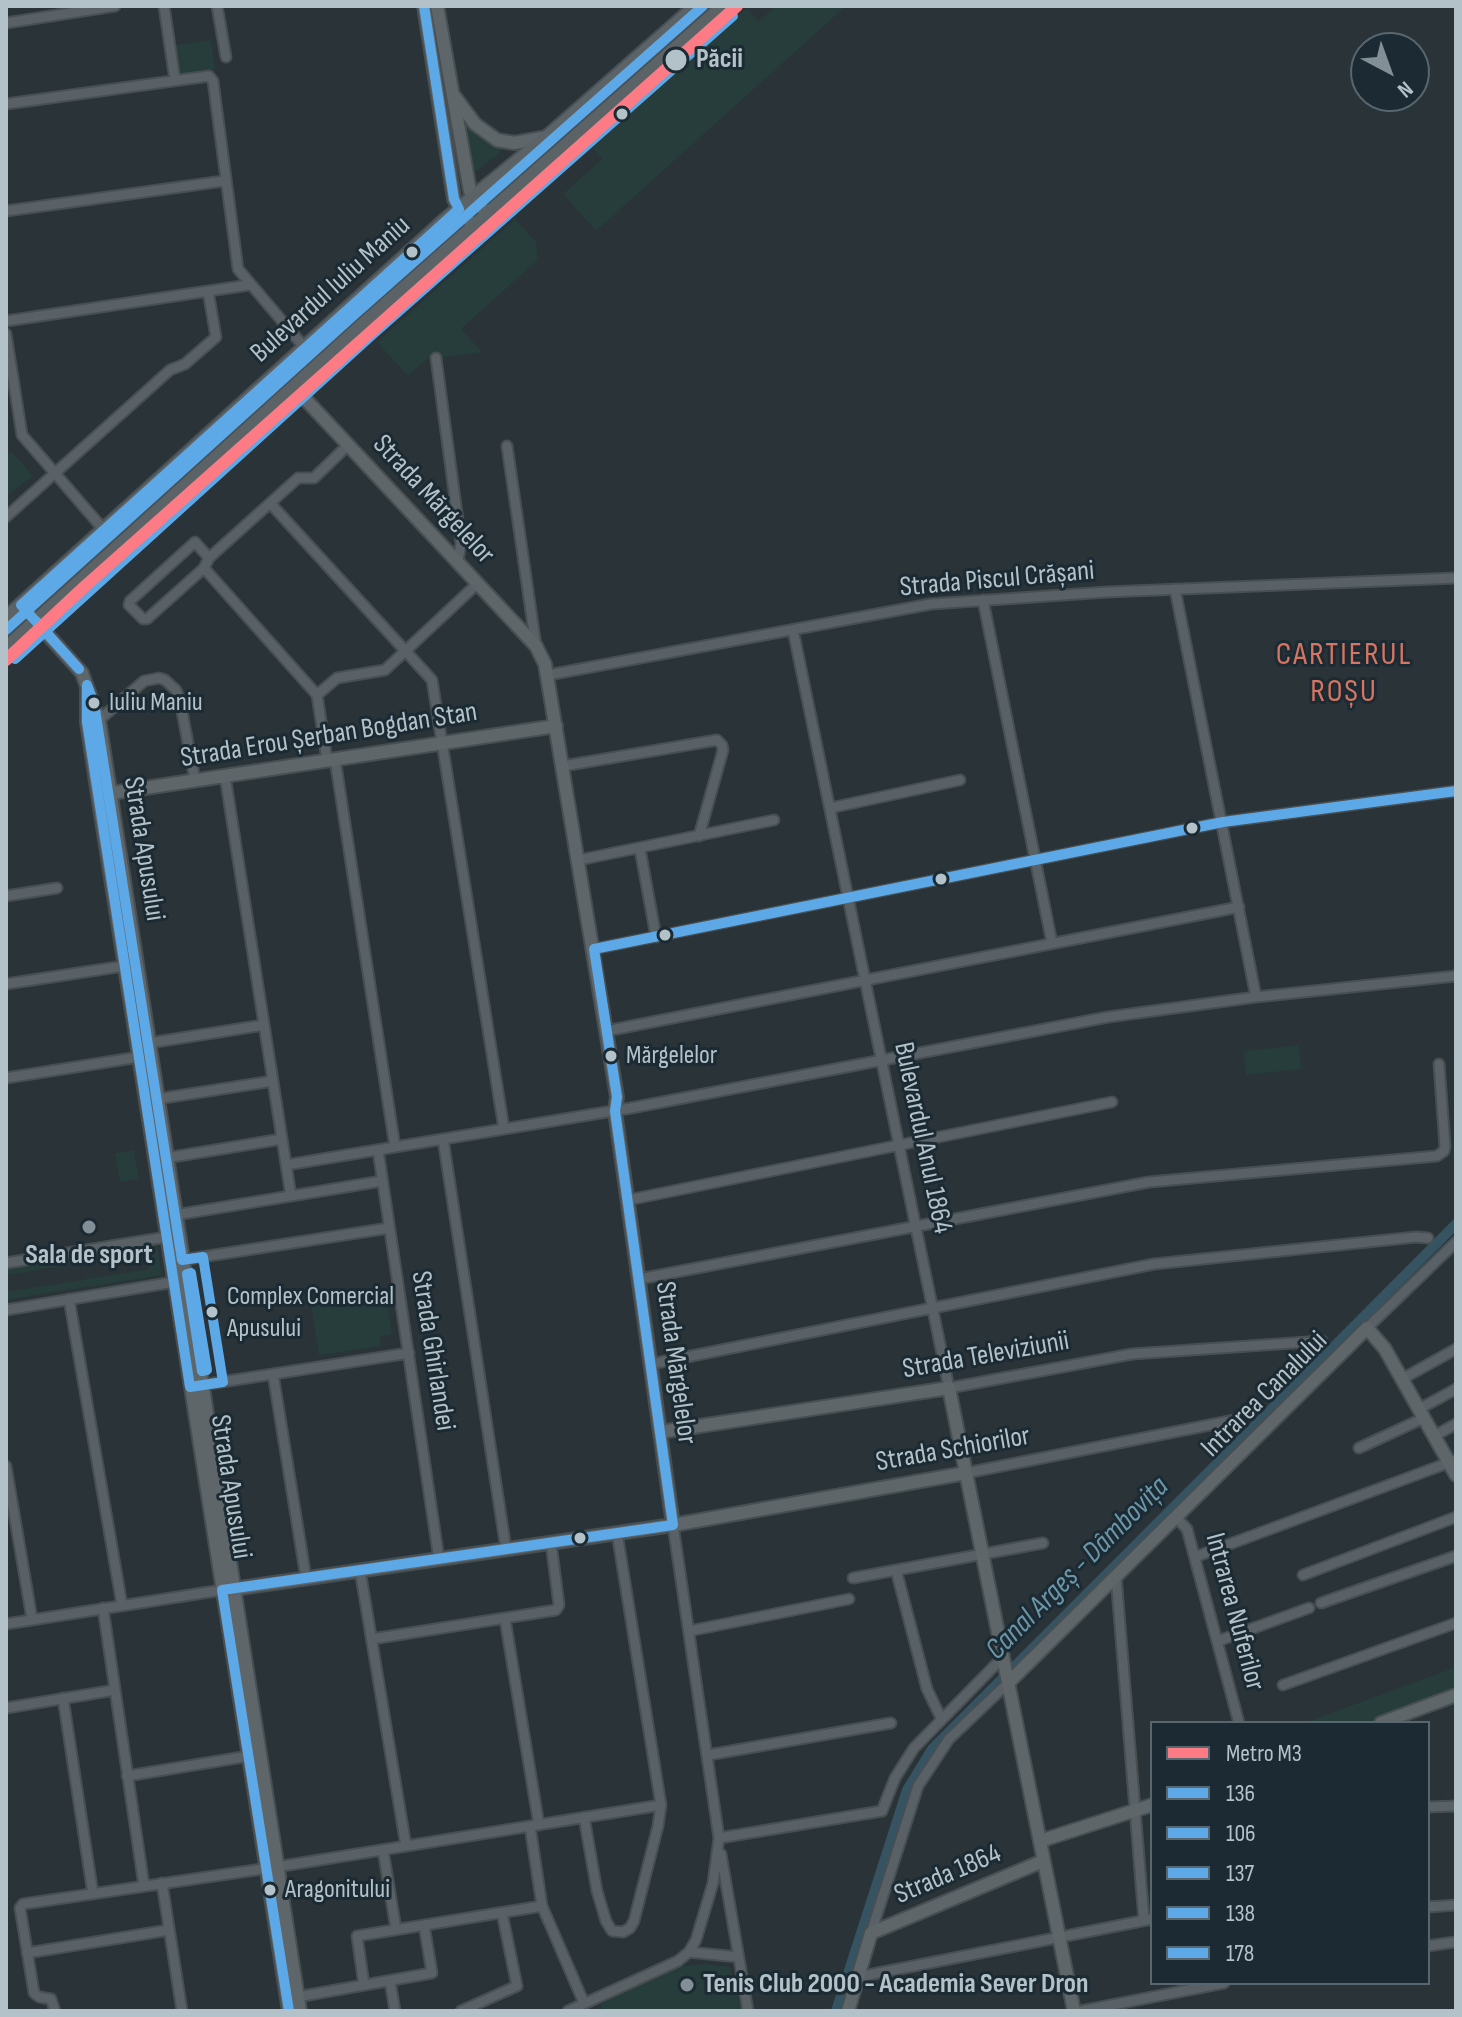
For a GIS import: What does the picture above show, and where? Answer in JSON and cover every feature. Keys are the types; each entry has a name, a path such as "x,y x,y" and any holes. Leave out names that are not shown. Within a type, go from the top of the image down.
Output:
{"main road":[{"name":"Bulevardul Iuliu Maniu","path":"6,619 459,209 548,137 697,6"},
{"name":"Bulevardul Iuliu Maniu","path":"6,649 294,387 724,6"}],"street":[{"path":"6,23 115,6"},
{"path":"164,6 175,80"},
{"path":"217,6 226,57"},
{"path":"424,6 454,199 474,226"},
{"path":"437,6 472,198 487,215"},
{"path":"6,104 207,75 213,81 236,264 249,285 305,348"},
{"path":"451,91 475,124 497,140 514,143 548,137"},
{"path":"6,211 224,181"},
{"path":"6,321 249,285"},
{"path":"6,517 170,370 185,364 216,337 208,291"},
{"path":"6,334 22,435 104,530"},
{"path":"436,358 461,543 458,561"},
{"name":"Strada Mărgelelor","path":"294,387 536,646"},
{"path":"348,445 314,478 298,478 270,503 207,563 147,619 143,619 129,605 195,542 207,563 317,695 331,760 395,1147"},
{"name":"Strada Mărgelelor","path":"507,446 536,646 548,675 617,1097 615,1111 719,1838 713,1883 696,1940 689,1952"},
{"path":"270,503 432,680 504,1129"},
{"name":"Strada Piscul Crășani","path":"548,675 915,606 1175,589 1456,578"},
{"path":"317,695 337,678 385,670 478,583"},
{"path":"1175,589 1256,997"},
{"path":"983,600 1052,943"},
{"name":"Strada Apusului","path":"21,605 79,669 87,685 141,1048"},
{"name":"Bulevardul Anul 1864","path":"793,630 1004,1656"},
{"path":"93,721 144,681 165,680 176,690 180,701 195,780"},
{"name":"Strada Erou Șerban Bogdan Stan","path":"104,794 556,726"},
{"path":"563,766 717,740 723,750 699,836"},
{"path":"225,776 291,1196"},
{"path":"830,808 960,780"},
{"path":"594,949 1223,822 1456,791"},
{"name":"Strada Apusului","path":"104,794 124,966 166,1158 175,1215 180,1282 271,1867 289,2011"},
{"path":"579,860 774,820"},
{"path":"640,849 656,937"},
{"path":"6,896 57,888"},
{"path":"606,1031 1239,907"},
{"path":"6,984 124,966"},
{"path":"286,1165 615,1111 1108,1017 1256,997 1456,976"},
{"path":"6,1078 264,1025"},
{"path":"639,1279 1149,1182 1437,1156 1442,1154 1445,1146 1439,1064"},
{"path":"152,1100 273,1081"},
{"name":"Strada Apusului","path":"152,1100 167,1237 177,1261"},
{"path":"628,1200 1112,1102"},
{"path":"166,1158 282,1139"},
{"path":"443,1139 506,1549"},
{"name":"Strada Ghirlandei","path":"378,1150 439,1559"},
{"path":"175,1215 382,1181"},
{"path":"177,1261 389,1228"},
{"path":"6,1263 167,1237"},
{"path":"651,1364 1154,1264 1386,1239 1428,1238"},
{"name":"Intrarea Canalului","path":"848,2011 918,1786 949,1739 1456,1242"},
{"path":"6,1310 180,1282"},
{"path":"69,1299 122,1605"},
{"path":"1195,1557 1454,1466 1382,1344 1367,1328"},
{"name":"Strada Televiziunii","path":"660,1432 949,1388 1132,1354 1322,1341"},
{"path":"1402,1379 1456,1349"},
{"path":"196,1386 409,1353"},
{"path":"273,1374 306,1578"},
{"path":"1359,1448 1421,1414 1456,1389"},
{"name":"Strada Schiorilor","path":"673,1525 966,1473 1240,1419"},
{"path":"1434,1436 1456,1424"},
{"path":"6,1466 32,1619"},
{"name":"Intrarea Nuferilor","path":"1176,1517 1187,1529 1238,1721"},
{"path":"1303,1575 1456,1517"},
{"path":"6,1624 673,1525"},
{"path":"584,1817 602,1910 610,1928 623,1932 634,1921 661,1805 617,1533"},
{"path":"372,1639 554,1611 558,1608 551,1543"},
{"path":"853,1578 1043,1543"},
{"path":"1321,1603 1456,1556"},
{"path":"360,1570 406,1846"},
{"path":"896,1570 927,1689 941,1718"},
{"path":"858,1977 1148,1919 1116,1576"},
{"name":"Strada Apusului","path":"228,1589 249,1756 300,2011"},
{"path":"689,1631 849,1599"},
{"path":"103,1608 144,1886"},
{"path":"1218,1641 1309,1608"},
{"path":"505,1619 535,1825 542,1906 584,2003"},
{"path":"1283,1685 1456,1623"},
{"path":"748,2011 719,1838 882,1811 905,1759 941,1718 1004,1656"},
{"name":"Strada 1864","path":"1004,1656 1074,2011"},
{"path":"6,1708 115,1690"},
{"path":"1386,1721 1456,1695"},
{"path":"63,1698 93,1894"},
{"path":"708,1755 891,1723"},
{"path":"127,1776 249,1756"},
{"path":"55,2011 51,1999 34,1993 20,1906 661,1805"},
{"path":"1040,1841 1150,1806"},
{"path":"1430,1807 1456,1806"},
{"path":"383,1850 396,1929"},
{"name":"Strada 1864","path":"871,1933 1043,1861"},
{"path":"162,1883 182,2011"},
{"path":"1430,1907 1456,1905"},
{"path":"364,1985 357,1936 542,1906"},
{"path":"461,2011 517,1986 502,1913"},
{"path":"289,2011 297,1997 432,1973 424,1925"},
{"path":"27,1953 169,1930"},
{"path":"1430,1946 1455,1942"},
{"path":"568,2011 678,1961 689,1952 738,1957"},
{"path":"390,1981 395,2011"},
{"path":"1081,2011 1214,1985"}],"green space":[{"path":"776,6 846,6 596,231 563,194 602,159 592,148 747,8 759,21"},
{"path":"211,40 215,69 181,74 176,45"},
{"path":"465,122 480,138 501,149 475,172 472,170"},
{"path":"515,219 536,242 538,260 461,329 482,352 439,358 437,350 408,376 377,342"},
{"path":"13,453 33,476 6,496 6,454"},
{"path":"1299,1045 1301,1069 1246,1075 1244,1051"},
{"path":"134,1150 139,1179 120,1182 115,1153"},
{"path":"157,1245 162,1275 6,1300 6,1292 149,1269 146,1253 6,1275 6,1269"},
{"path":"385,1293 392,1334 380,1336 381,1346 319,1355 311,1304"},
{"path":"1456,1667 1456,1691 1376,1721 1309,1721"},
{"name":"Tenis Club 2000 - Academia Sever Dron","path":"703,1964 730,1967 742,2011 603,2011 600,2004 677,1967"}],"waterway":[{"name":"Canal Argeș - Dâmbovița","path":"836,2011 907,1790 932,1749 1456,1224"}],"metro line":[{"name":"M3","path":"6,660 737,6"}],"transit line":[{"name":"136","path":"79,669 21,605 459,209 454,199 424,6"},
{"name":"138","path":"6,630 354,315 703,6"},
{"name":"137","path":"15,659 372,335 733,16"},
{"name":"136","path":"36,621 79,669"},
{"name":"136","path":"87,685 94,703 182,1260 203,1257 223,1382 190,1387 87,722 87,685"},
{"name":"106","path":"289,2011 222,1590 673,1525 615,1111 617,1097 594,949 1223,822 1456,791"},
{"name":"178","path":"191,1273 207,1370 202,1371 187,1274 191,1273"}],"place":[{"name":"Păcii","path":"676,60"},
{"name":"Iuliu Maniu","path":"94,703"},
{"name":"Mărgelelor","path":"611,1056"},
{"name":"Sala de sport","path":"89,1227"},
{"name":"Complex Comercial Apusului","path":"212,1312"},
{"name":"Aragonitului","path":"270,1890"},
{"name":"Tenis Club 2000 - Academia Sever Dron","path":"687,1985"}],"district":[{"name":"CARTIERUL ROȘU","path":"1344,674"}]}
